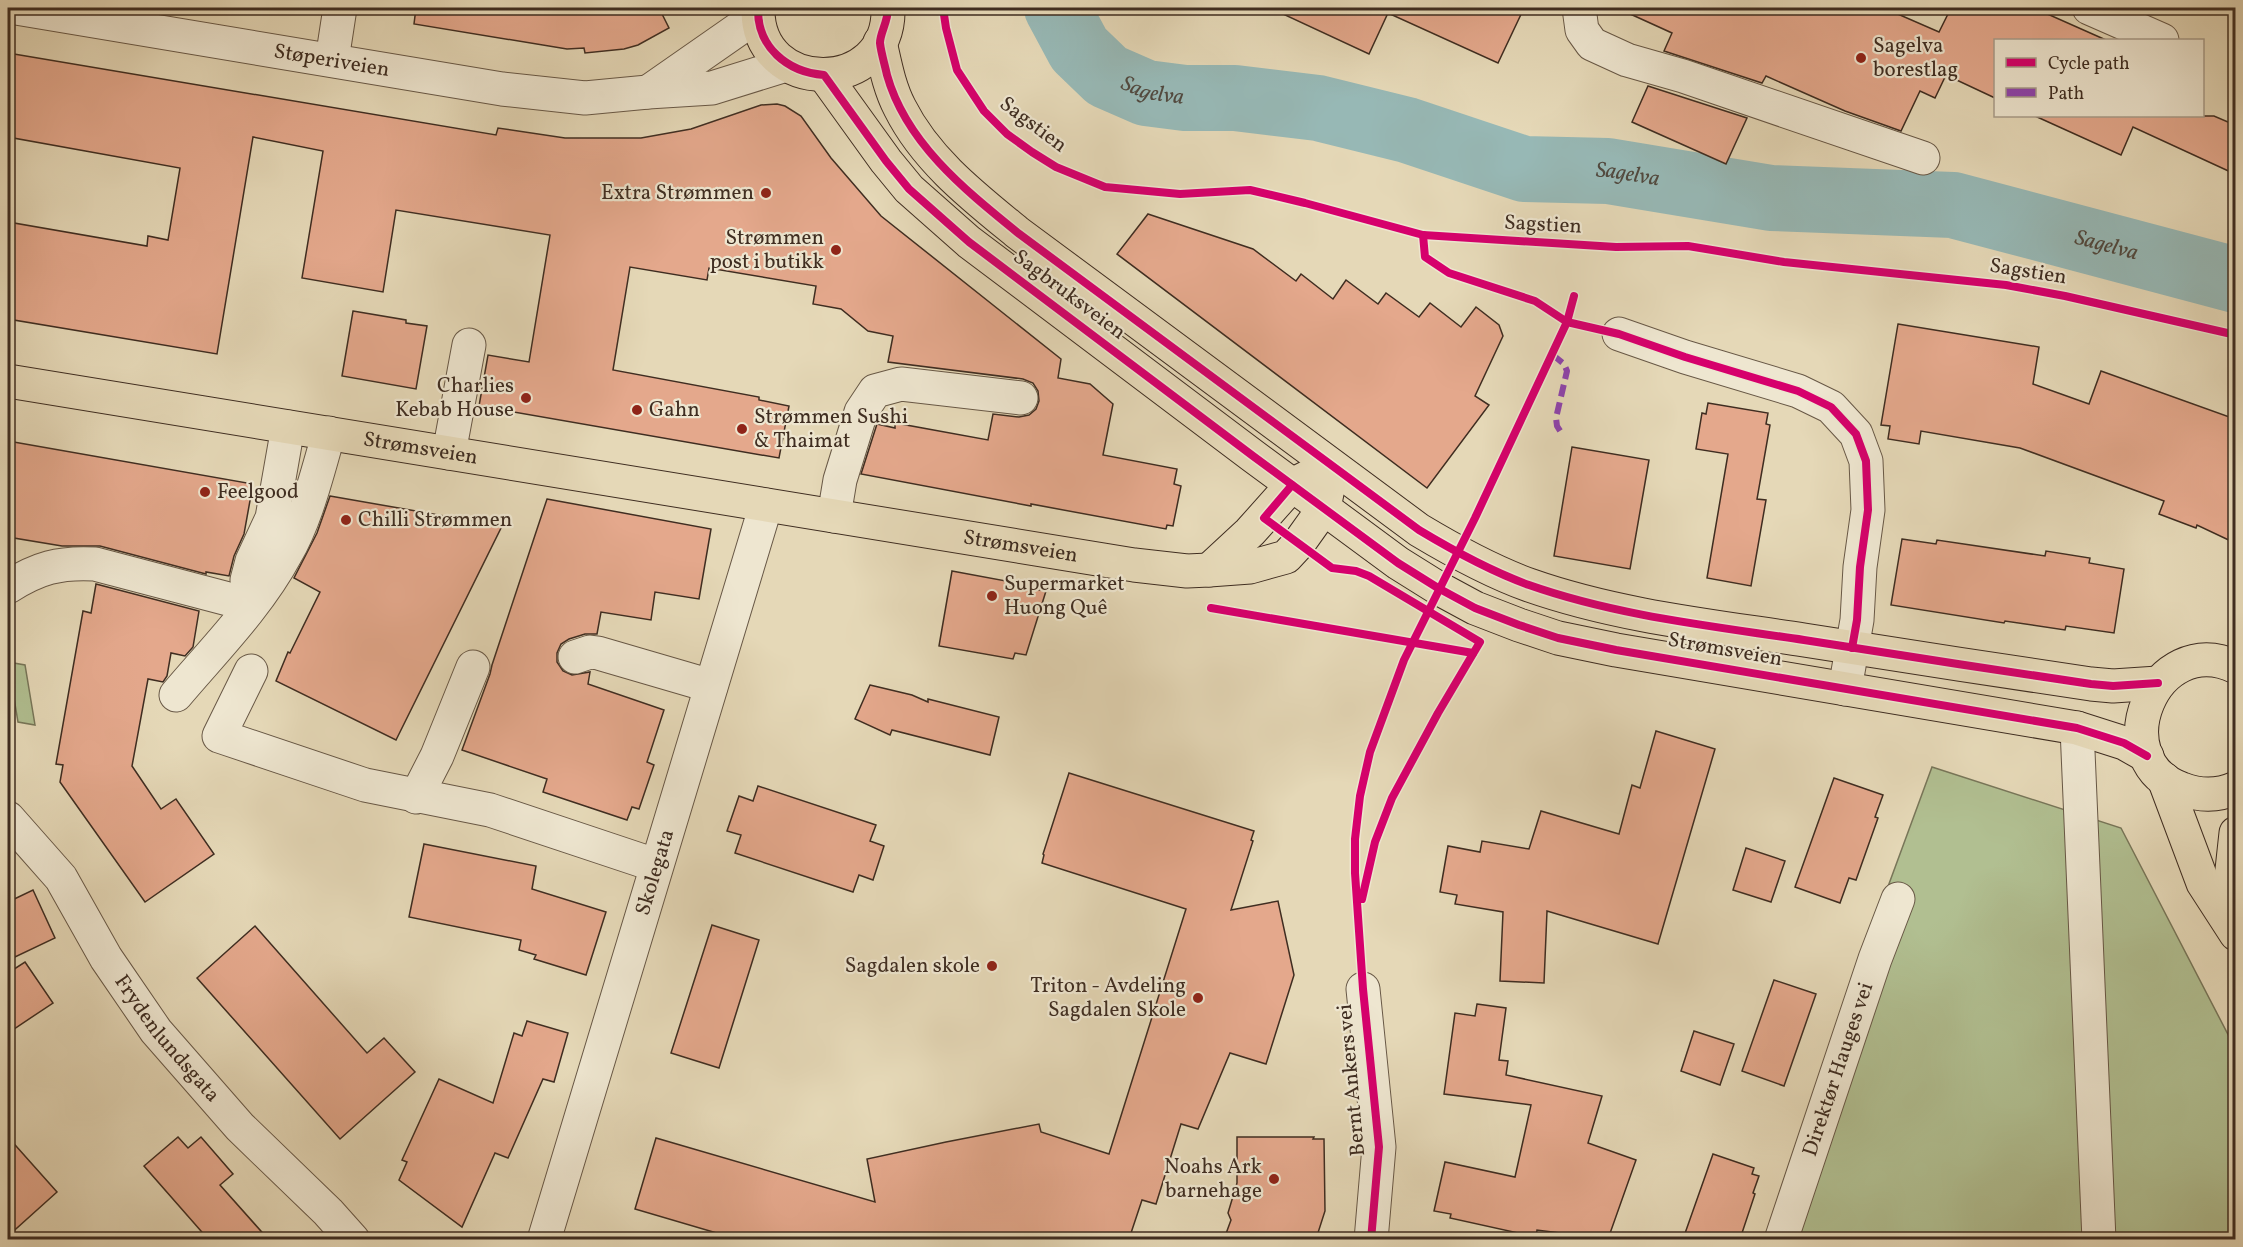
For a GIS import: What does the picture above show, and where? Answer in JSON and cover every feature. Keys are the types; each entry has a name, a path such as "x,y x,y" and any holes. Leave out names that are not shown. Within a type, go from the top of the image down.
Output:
{"main road":[{"path":"758,12 764,39 786,65 811,74 824,75 846,71 857,66 874,51 885,29 888,8"},
{"name":"Sagbruksveien","path":"880,42 890,86 900,108 929,151 955,180 1018,233 1332,465"},
{"name":"Sagbruksveien","path":"824,75 885,161 909,189 961,235 1324,508"},
{"name":"Strømsveien","path":"8,381 1134,565 1187,571 1250,567 1286,557 1324,508 1332,465 1419,530 1489,568 1526,584 1563,596 1620,610 2091,684 2113,686 2158,683"},
{"path":"1209,570 1250,532 1292,485 1332,465"},
{"name":"Strømsveien","path":"1324,508 1398,563 1438,588 1475,608 1558,638 1616,650 2077,728 2124,742 2178,788 2211,795 2235,788"},
{"path":"2235,667 2215,661 2199,661 2183,665 2158,683 2147,699 2142,718 2142,737 2203,883 2235,934"},
{"path":"2235,832 2232,879 2235,934"}],"street":[{"name":"Støperiveien","path":"16,8 551,95 585,98 712,88 786,65"},
{"path":"333,60 340,8"},
{"path":"1579,8 1582,30 1592,44 1627,60 1683,76 1923,158"},
{"path":"2089,8 2160,39"},
{"name":"Støperiveien","path":"648,92 758,12"},
{"path":"1619,334 1685,357 1798,391 1831,407 1856,434 1866,461 1868,510 1860,567 1857,620 1845,689"},
{"path":"449,453 468,345"},
{"path":"834,516 840,480 861,412 875,392 901,384 1021,398"},
{"path":"176,695 249,593 252,561 272,518 288,427"},
{"path":"8,587 25,576 47,567 71,562 95,564 249,593 263,592 287,553 306,509 329,434"},
{"name":"Skolegata","path":"544,1239 766,505"},
{"path":"575,657 591,652 598,653 711,686"},
{"path":"416,797 437,756 473,667"},
{"path":"251,671 219,736 365,785 490,810 656,865"},
{"path":"2077,728 2099,1239"},
{"name":"Frydenlundsgata","path":"9,823 61,878 106,958 156,1031 240,1127 353,1239"},
{"name":"Direktør Hauges vei","path":"1781,1239 1875,959 1898,899"},
{"name":"Bernt Ankers vei","path":"1363,989 1379,1147 1371,1239"}],"green space":[{"path":"8,662 25,665 35,725 18,722"},
{"path":"1932,767 2121,828 2235,1048 2235,1239 1790,1240 1886,892"}],"building":[{"path":"416,8 659,8 669,28 638,45 624,49 585,53 584,48 567,49 414,24"},
{"path":"1270,8 1524,8 1498,63 1388,13 1369,54"},
{"name":"Sagelva borestlag","path":"1617,8 1884,8 1939,32 1951,8 2034,8 2104,39 1994,39 1994,98 1946,75 1935,98 1920,91 1901,131 1845,111 1766,76 1762,83 1664,51 1672,33"},
{"path":"8,53 496,135 498,128 565,138 641,138 691,129 761,105 785,106 801,116 831,158 881,216 1061,359 1058,378 1090,384 1113,404 1103,455 1177,469 1174,484 1181,486 1173,526 1167,525 1166,529 861,474 877,424 895,428 895,423 988,440 993,414 1019,417 1029,415 1036,409 1039,401 1038,391 1033,383 1023,379 888,362 893,336 868,331 841,309 813,304 816,286 709,268 707,280 630,267 613,370 759,397 759,400 789,406 779,458 479,406 488,355 529,362 550,235 396,210 383,292 302,278 323,151 253,137 217,354 8,319 8,222 147,246 148,236 168,240 180,168 8,137"},
{"path":"1648,86 1747,118 1726,164 1632,122"},
{"path":"2214,116 2235,125 2235,174 2133,127 2121,155 2037,117"},
{"path":"1148,214 1253,249 1296,281 1301,274 1333,299 1346,280 1378,304 1386,293 1419,317 1430,303 1461,327 1476,307 1499,325 1503,336 1475,396 1489,405 1427,488 1117,254"},
{"path":"353,311 427,326 416,389 342,376"},
{"path":"1898,324 2039,347 2033,384 2089,404 2101,371 2235,419 2235,543 2197,525 2196,528 2159,514 2164,501 2020,448 1921,431 1919,444 1888,439 1890,426 1881,425"},
{"path":"1708,403 1768,413 1766,424 1770,425 1757,499 1766,500 1751,586 1707,578 1728,454 1696,449 1702,413 1706,414"},
{"path":"8,441 253,484 244,534 234,556 229,576 206,572 206,574 100,546 62,546 8,537"},
{"path":"1572,447 1649,460 1630,569 1554,556"},
{"path":"330,496 502,526 396,740 276,681 288,652 290,653 320,592 294,578 317,533"},
{"path":"547,499 711,529 699,599 655,592 651,620 601,612 597,634 585,634 569,639 561,644 557,653 557,662 563,671 572,675 590,672 588,684 664,710 647,762 654,765 639,809 632,807 627,820 543,792 547,779 462,750 490,674"},
{"path":"1902,539 1936,544 1937,540 2045,556 2046,551 2090,558 2089,563 2124,569 2114,633 2066,626 2065,630 2005,621 2004,623 1891,605"},
{"path":"952,571 1046,591 1026,655 1015,653 1013,659 939,646"},
{"path":"96,584 199,611 193,647 185,656 171,653 167,676 163,682 148,679 132,766 161,809 176,799 214,854 145,902 60,782 63,765 56,764 83,611 91,613"},
{"path":"870,685 912,695 928,702 928,699 999,717 990,755 892,730 890,735 855,719"},
{"path":"1656,731 1715,749 1658,944 1547,911 1544,983 1500,981 1503,912 1455,904 1457,895 1440,892 1448,846 1480,852 1482,841 1529,849 1541,811 1619,834 1632,785 1640,788"},
{"path":"1069,773 1254,831 1251,840 1253,841 1231,910 1278,901 1294,975 1266,1064 1230,1053 1198,1129 1181,1124 1156,1204 1142,1200 1129,1239 737,1239 635,1209 656,1138 875,1202 867,1159 946,1142 1039,1124 1041,1132 1109,1154 1186,909 1042,863"},
{"path":"1834,778 1883,795 1875,817 1878,818 1856,880 1849,878 1840,903 1795,887"},
{"path":"758,786 876,825 870,841 884,846 873,880 859,875 853,892 735,853 741,835 727,831 739,796 753,801"},
{"path":"424,844 536,866 532,889 606,912 586,975 534,959 536,955 519,950 521,940 409,917"},
{"path":"1746,848 1785,861 1771,902 1733,890"},
{"path":"33,890 55,938 15,957 8,940 8,902"},
{"path":"712,925 759,940 719,1068 671,1053"},
{"path":"255,926 367,1053 384,1038 415,1072 340,1139 197,978"},
{"path":"25,962 53,1003 8,1033 8,973"},
{"path":"1774,980 1816,994 1784,1086 1742,1071"},
{"path":"1477,1004 1506,1008 1499,1060 1508,1061 1506,1075 1602,1096 1588,1143 1636,1160 1608,1239 1537,1230 1536,1237 1450,1218 1451,1214 1434,1211 1445,1162 1515,1177 1531,1105 1444,1094 1455,1013 1475,1016"},
{"path":"527,1021 568,1033 554,1082 543,1079 508,1158 495,1153 462,1227 399,1180 407,1162 402,1160 439,1079 493,1103 514,1033 522,1036"},
{"path":"1694,1031 1734,1044 1720,1085 1681,1071"},
{"path":"8,1137 57,1192 8,1236"},
{"path":"178,1137 188,1148 201,1137 233,1174 220,1185 268,1239 208,1239 144,1166"},
{"path":"1237,1137 1324,1139 1325,1211 1316,1239 1224,1239 1231,1220 1228,1213 1237,1183"},
{"path":"1713,1154 1754,1168 1752,1174 1759,1176 1740,1239 1683,1239"}],"waterway":[{"name":"Sagelva","path":"1057,8 1079,49 1107,76 1146,93 1185,98 1235,98 1318,108 1407,130 1524,169 1608,171 1771,198 1953,205 2236,280"}],"marked path":[{"path":"1553,355 1564,364 1567,371 1556,418 1557,426 1562,434"}],"cycle path":[{"path":"758,8 763,34 777,55 798,69 824,75 909,189 969,242 1398,563 1475,608 1558,638 1616,650 2077,728 2124,743 2147,756"},
{"path":"888,8 880,43 887,75 896,100 923,144 958,182 1018,233 1419,530 1459,553 1529,585 1562,596 1665,619 2091,684 2113,686 2158,683"},
{"name":"Sagstien","path":"943,8 957,70 984,111 1007,134 1032,152 1056,167 1105,187 1180,194 1250,190 1423,235 1616,247 1688,246 1784,262 2006,285 2236,335"},
{"path":"1423,235 1425,257 1449,273 1535,301 1567,322 1574,296"},
{"path":"1371,1240 1379,1147 1363,989 1355,873 1355,839 1360,796 1370,752 1404,660 1475,518 1567,322 1619,334 1685,357 1798,391 1831,407 1856,434 1866,461 1868,510 1852,648"},
{"path":"1292,485 1264,518 1332,568 1356,571 1369,576 1480,642 1392,798 1375,842 1362,899"},
{"path":"1211,608 1473,653"}],"place":[{"name":"Sagelva borestlag","path":"1861,58"},
{"name":"Extra Strømmen","path":"766,193"},
{"name":"Strømmen post i butikk","path":"836,250"},
{"name":"Charlies Kebab House","path":"526,398"},
{"name":"Gahn","path":"637,410"},
{"name":"Strømmen Sushi & Thaimat","path":"742,429"},
{"name":"Feelgood","path":"205,492"},
{"name":"Chilli Strømmen","path":"346,520"},
{"name":"Supermarket Huong Quê","path":"992,596"},
{"name":"Sagdalen skole","path":"992,966"},
{"name":"Triton - Avdeling Sagdalen Skole","path":"1198,998"},
{"name":"Noahs Ark barnehage","path":"1274,1179"}]}
